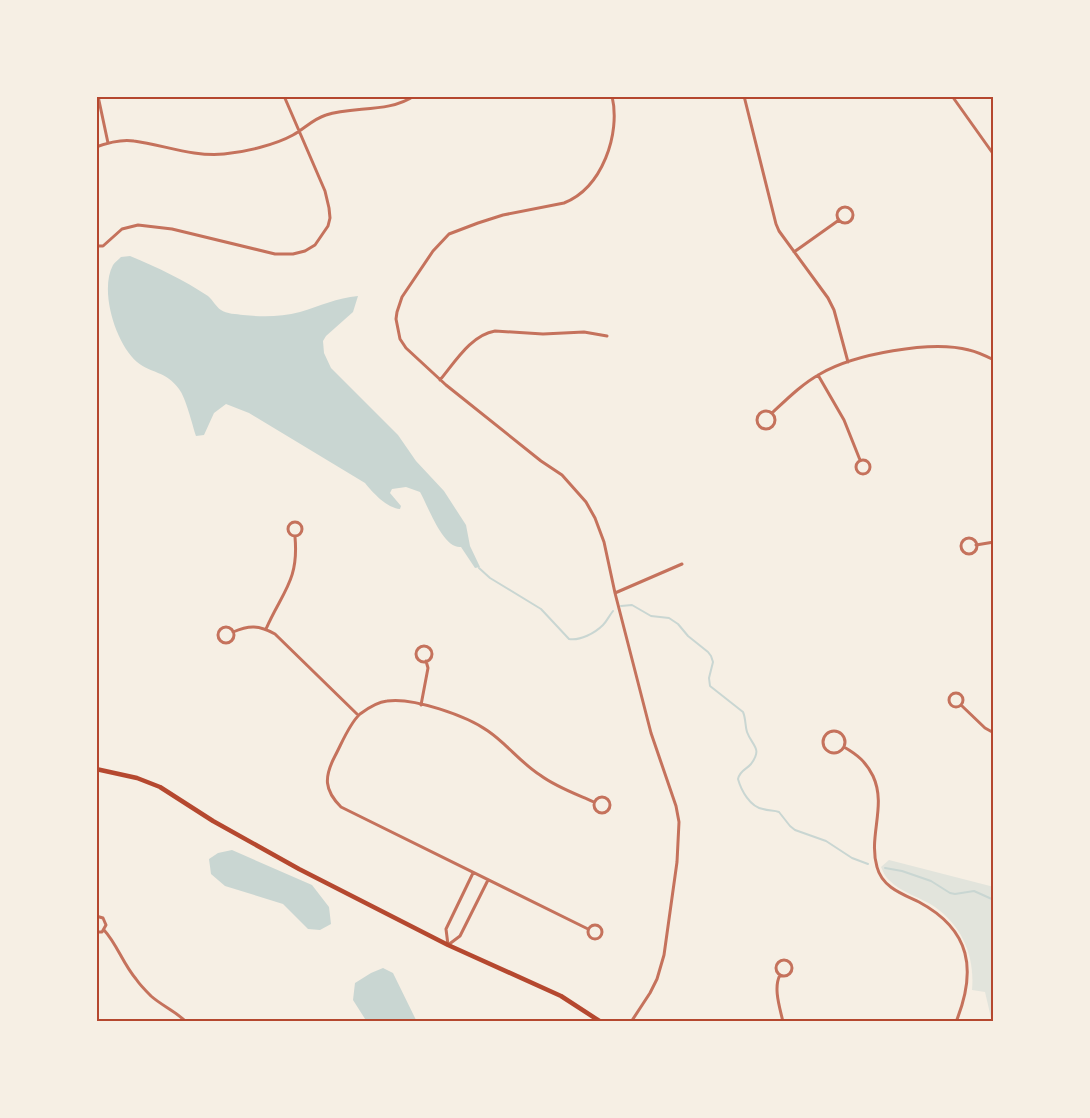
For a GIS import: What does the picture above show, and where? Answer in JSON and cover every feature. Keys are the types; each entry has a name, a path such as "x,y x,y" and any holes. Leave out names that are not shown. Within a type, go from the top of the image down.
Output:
{"main road":[{"path":"96,769 137,778 160,788 213,821 298,869 448,945 555,993 577,1005 601,1022"}],"street":[{"path":"98,96 108,143"},
{"path":"96,246 103,246 122,229 138,225 172,229 274,254 293,254 315,245 323,235 330,218 325,191 284,96"},
{"path":"96,147 108,143 132,140 201,154 223,154 259,147 288,137 325,116 388,106 414,96"},
{"path":"612,96 615,106 614,123 605,162 595,179 578,196 561,204 494,218 449,234 433,251 402,297 396,312 396,319 400,339 406,348 440,380 541,461 562,475 586,502 595,518 604,542 614,593 651,733 676,806 678,822 677,862 664,955 657,979 631,1022"},
{"path":"744,96 776,224 779,231 828,298 834,310 848,362"},
{"path":"952,96 994,155"},
{"path":"847,208 851,211 852,215 849,222 843,223 839,220 838,213 840,209 847,208"},
{"path":"794,252 839,220"},
{"path":"440,380 472,343 479,336 488,332 543,334 584,332 606,336"},
{"path":"772,412 818,374 848,362 893,351 946,347 968,349 994,360"},
{"path":"818,374 844,420 860,460"},
{"path":"764,410 772,412 775,420 772,427 766,429 760,427 756,422 758,413 764,410"},
{"path":"860,460 865,460 870,465 866,474 861,474 856,470 856,463 860,460"},
{"path":"294,522 299,523 303,528 302,533 296,537 291,536 288,531 290,524 294,522"},
{"path":"266,629 293,574 296,558 296,537"},
{"path":"970,538 974,540 976,545 974,552 969,554 963,551 961,546 964,540 970,538"},
{"path":"976,545 994,542"},
{"path":"614,593 682,564"},
{"path":"233,632 251,626 266,629 274,634 358,715"},
{"path":"223,628 230,628 233,632 232,639 229,642 224,642 219,638 219,631 223,628"},
{"path":"426,646 431,651 431,656 426,661 421,661 416,655 417,650 426,646"},
{"path":"420,704 428,668 426,661"},
{"path":"954,692 960,693 963,699 961,705 954,707 950,705 948,700 950,695 954,692"},
{"path":"588,929 350,813 332,798 327,780 329,769 358,715 378,703 388,700 438,708 474,722 490,732 541,776 594,802"},
{"path":"961,705 984,728 994,734"},
{"path":"829,732 839,732 844,737 844,747 840,752 830,752 824,745 824,738 829,732"},
{"path":"844,747 867,764 876,785 879,804 874,848 876,866 883,879 898,892 937,913 950,925 961,942 965,953 968,980 964,1002 956,1022"},
{"path":"600,797 605,798 609,801 610,806 605,812 600,813 594,807 594,802 600,797"},
{"path":"474,873 446,929 448,945 460,936 488,880"},
{"path":"96,916 101,916 105,920 104,930"},
{"path":"598,925 602,929 600,938 594,940 588,936 588,929 598,925"},
{"path":"96,932 104,930"},
{"path":"104,930 110,936 123,961 136,979 152,996 186,1022"},
{"path":"782,961 788,961 791,964 792,971 787,976 780,975 777,971 778,964 782,961"},
{"path":"780,975 777,981 777,990 784,1022"}],"shaded area":[{"path":"130,256 160,269 189,285 208,296 221,310 232,314 250,316 286,315 336,300 358,296 353,312 326,336 323,341 324,353 331,368 398,435 416,461 444,491 466,525 470,546 480,567 475,568 461,547 454,546 442,534 420,492 406,487 392,489 390,493 401,506 400,509 390,506 365,483 249,413 226,404 214,413 204,435 196,436 179,389 168,378 137,362 129,354 116,330 109,302 109,276 113,265 121,257"},
{"path":"232,850 312,885 329,907 331,924 320,930 308,929 283,904 225,886 211,874 209,859 218,853"},
{"path":"889,860 994,887 994,1022 992,1022 985,992 972,990 969,955 960,933 945,915 935,907 899,888 888,879 881,867"},
{"path":"383,968 393,973 417,1022 367,1022 353,1000 355,983"}],"waterway":[{"path":"479,568 490,578 541,609 569,639 582,638 596,631 613,611"},
{"path":"621,606 632,605 651,616 669,618 678,624 688,636 711,656 713,662 709,678 710,686 743,712 747,732 755,747 756,754 754,759 740,774 738,779 741,788 750,802 758,808 779,812 795,830 826,841 852,858 868,864"},
{"path":"885,868 902,871 931,881 950,893 974,891 994,900"}]}
